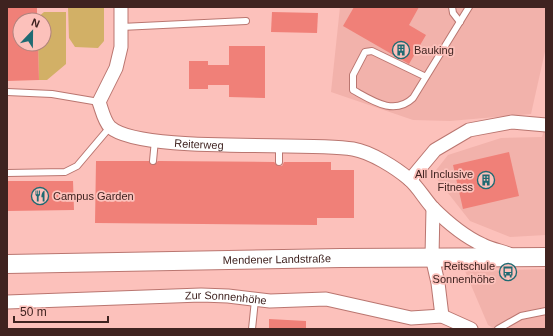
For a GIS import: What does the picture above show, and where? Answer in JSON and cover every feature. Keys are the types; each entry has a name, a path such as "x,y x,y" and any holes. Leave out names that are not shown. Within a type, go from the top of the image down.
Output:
{"main road":[{"name":"Mendener Landstraße","path":"7,264 432,257 546,257"}],"street":[{"path":"110,127 106,121 99,102 116,68 121,47 121,7"},
{"path":"410,180 435,150 469,130 512,122 546,125"},
{"name":"Reiterweg","path":"110,127 122,134 155,140 354,149 385,162 410,180 433,208 460,231 483,246 522,258"},
{"path":"433,208 432,257 438,283 442,316"},
{"name":"Zur Sonnenhöhe","path":"7,302 201,295 228,296 270,301 326,299 411,318 442,316 471,329"}],"lane":[{"path":"452,7 453,13 460,22"},
{"path":"426,77 372,51 365,52 352,75 353,90 376,103 398,108 407,104 414,98 469,7"},
{"path":"121,27 246,21"},
{"path":"7,92 52,94 99,102"},
{"path":"7,173 65,172 78,166 110,127"},
{"path":"153,161 155,140"},
{"path":"279,146 279,162"},
{"path":"252,329 255,300"},
{"path":"498,329 521,316 546,311"}],"shaded area":[{"path":"68,7 104,7 104,41 98,48 75,47 69,38"},
{"path":"340,7 546,7 546,47 531,114 450,121 413,120 331,92"},
{"path":"52,12 66,12 66,64 47,80 39,80 38,52 52,52"},
{"path":"546,123 546,235 510,237 470,221 433,174 448,155 501,138 542,137"},
{"path":"546,269 546,329 495,329 488,325 465,271"}],"building":[{"path":"7,7 37,7 37,12 12,12 12,52 38,52 39,80 7,81"},
{"name":"Bauking","path":"354,7 419,7 409,25 426,35 409,64 343,26"},
{"path":"272,12 318,13 317,33 271,32"},
{"path":"229,46 265,46 265,98 229,97 229,85 208,85 208,89 189,89 189,61 208,61 208,65 229,65"},
{"name":"All Inclusive Fitness","path":"509,152 519,196 463,209 453,165"},
{"path":"96,161 149,161 153,165 158,161 274,162 279,166 282,166 284,162 331,162 331,170 354,170 354,218 317,218 317,225 95,223"},
{"name":"Campus Garden","path":"7,181 73,181 74,210 7,211"},
{"path":"269,319 306,321 306,329 269,329"}],"place":[{"name":"Bauking","path":"401,50"},
{"name":"All Inclusive Fitness","path":"486,180"},
{"name":"Campus Garden","path":"40,196"},
{"name":"Reitschule Sonnenhöhe","path":"508,272"}]}
